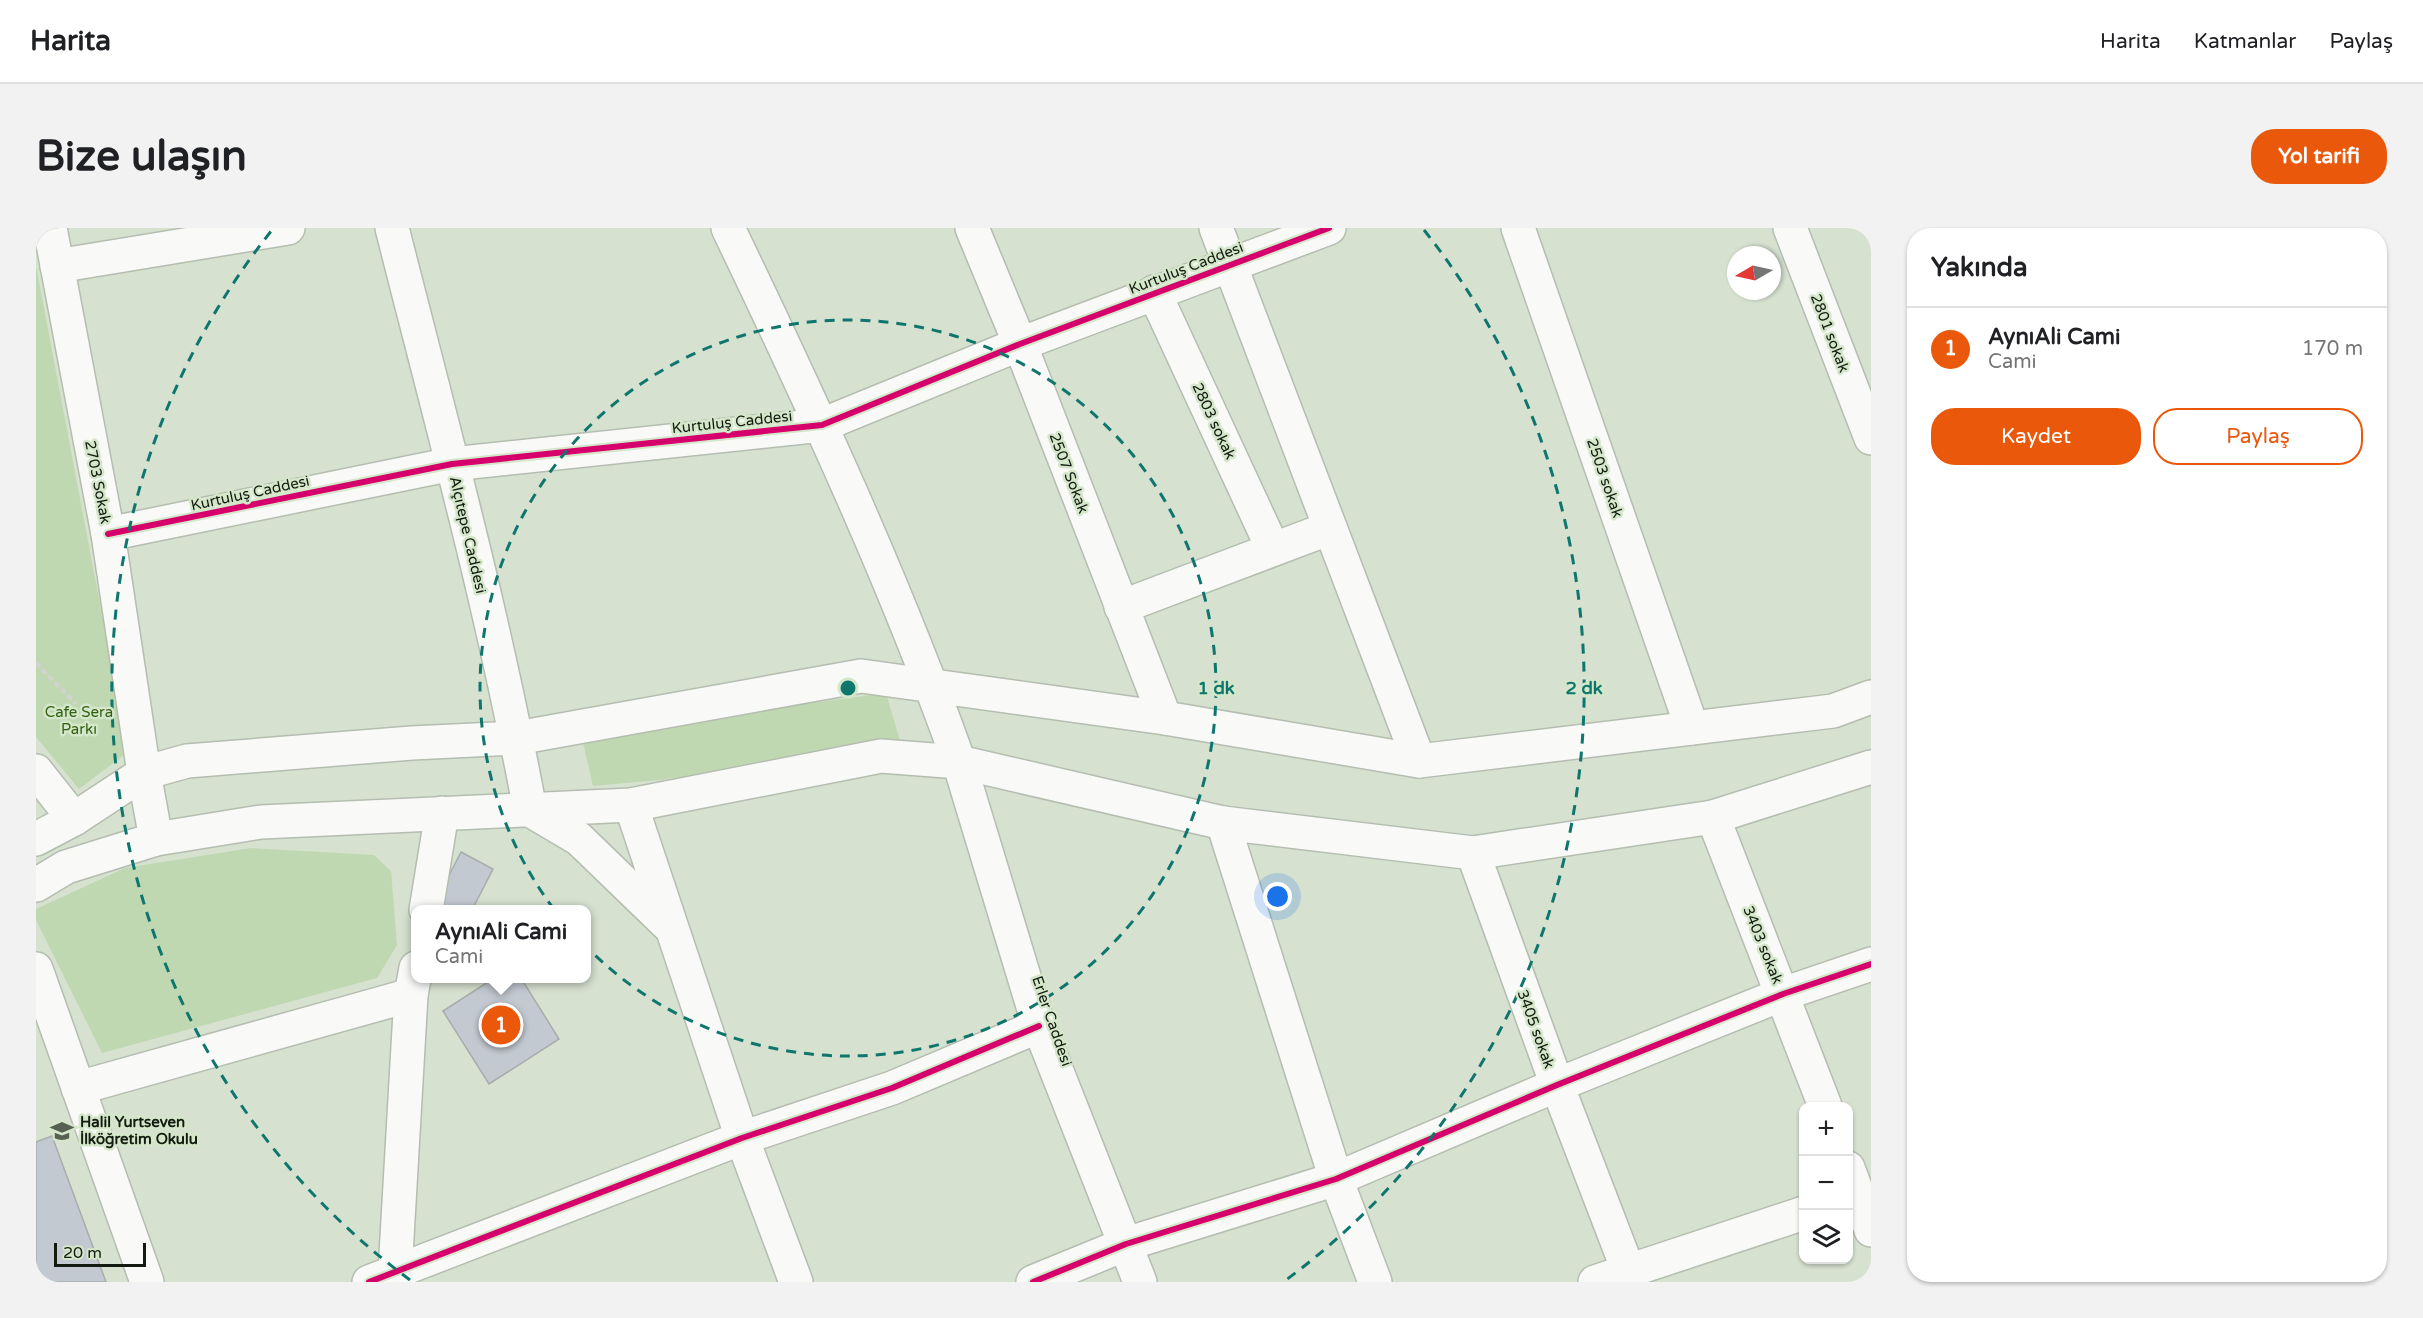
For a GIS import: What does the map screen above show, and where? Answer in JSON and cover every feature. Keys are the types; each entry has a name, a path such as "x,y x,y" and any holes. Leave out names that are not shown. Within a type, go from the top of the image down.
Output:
{"street":[{"name":"2703 Sokak","path":"50,228 108,534 156,838"},
{"path":"57,266 288,228"},
{"name":"Alçıtepe Caddesi","path":"392,228 452,464 517,738 530,810"},
{"name":"Erler Caddesi","path":"728,228 822,425 932,686 959,762 1039,1026 1140,1282"},
{"name":"2507 Sokak","path":"972,228 1020,344 1165,718"},
{"path":"1216,228 1419,761"},
{"name":"Kurtuluş Caddesi","path":"108,534 452,464 822,425 1020,344 1329,228"},
{"name":"2503 sokak","path":"1518,228 1692,728"},
{"name":"2801 sokak","path":"1790,228 1871,438"},
{"name":"2803 sokak","path":"1154,292 1273,549"},
{"path":"1121,607 1330,528"},
{"path":"36,839 74,819 144,773 187,761 411,742 517,738 861,676 1165,718 1419,761 1833,711 1871,697"},
{"path":"36,885 66,867 156,838 261,822 631,806 881,756 959,762 1223,823 1473,853 1713,817 1871,767"},
{"path":"36,771 74,819"},
{"path":"631,806 742,1138 796,1282"},
{"path":"530,810 579,839 672,928"},
{"path":"427,905 442,813"},
{"name":"3403 sokak","path":"1713,817 1823,1102"},
{"path":"1223,823 1336,1179 1375,1282"},
{"name":"3405 sokak","path":"1473,853 1557,1085 1628,1270"},
{"path":"1033,1282 1126,1244 1336,1179 1557,1085 1783,994 1871,964"},
{"path":"36,969 147,1282"},
{"path":"78,1088 411,983"},
{"path":"413,983 387,1279 742,1138 892,1088 1039,1026"},
{"path":"1857,1190 1871,1230"},
{"path":"1595,1282 1799,1214"}],"path":[{"path":"36,663 76,704"}],"green space":[{"name":"Cafe Sera Parkı","path":"36,266 128,752 79,789 36,737"},
{"path":"886,693 902,748 659,780 593,786 581,734"},
{"path":"251,848 374,855 391,871 397,945 377,978 102,1053 36,920 36,909 125,868"}],"building":[{"path":"461,852 493,869 475,905 435,903"},
{"path":"486,983 524,983 559,1039 489,1084 443,1011"},
{"path":"52,1136 106,1282 36,1282 36,1142"}],"cycle path":[{"path":"108,534 452,464 822,425 1020,344 1329,228"},
{"path":"1033,1282 1126,1244 1336,1179 1557,1085 1783,994 1871,964"},
{"path":"369,1282 742,1138 892,1088 1039,1026"}],"place":[{"name":"AynıAli Cami","path":"501,1025"},
{"name":"Halil Yurtseven İlköğretim Okulu","path":"62,1131"}]}
